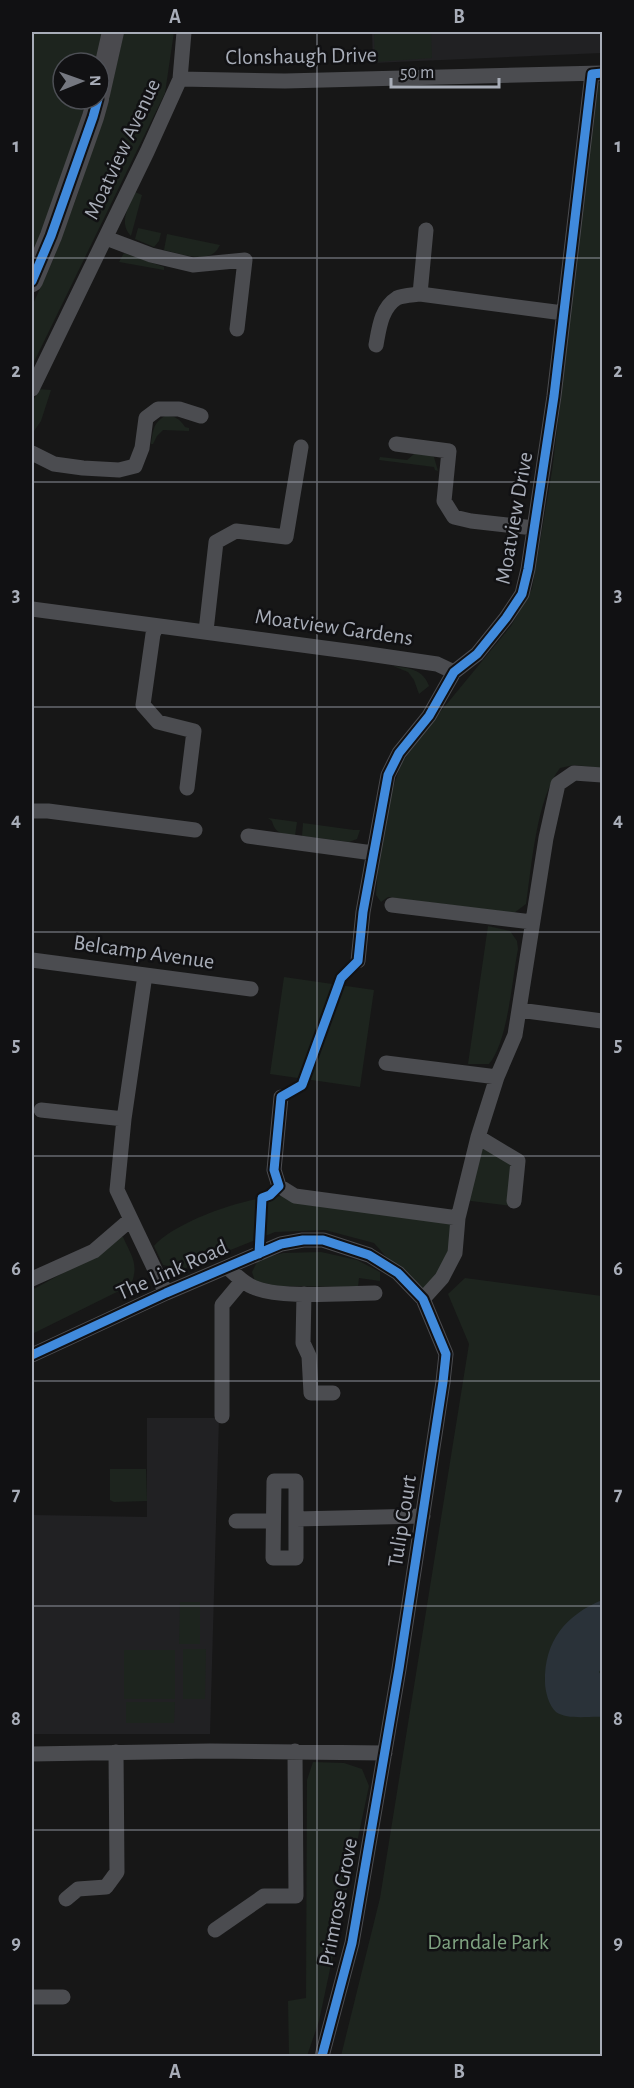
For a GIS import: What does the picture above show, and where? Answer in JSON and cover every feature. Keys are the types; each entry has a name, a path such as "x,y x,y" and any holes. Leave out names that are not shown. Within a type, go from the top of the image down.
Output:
{"street":[{"path":"109,51 113,32"},
{"path":"180,80 184,32"},
{"name":"Clonshaugh Drive","path":"180,80 285,81 597,74"},
{"name":"Moatview Drive","path":"358,961 363,912 388,775 406,744 429,716 454,672 477,654 522,594 528,569 554,396 563,313 597,74"},
{"name":"Moatview Avenue","path":"32,389 180,80"},
{"path":"32,281 51,236 95,111"},
{"path":"420,294 426,230"},
{"name":"Moatview Avenue","path":"106,238 152,255 193,265 244,260 237,329"},
{"path":"376,345 382,318 388,307 398,297 420,294 563,313"},
{"path":"32,453 54,464 119,470 135,466 142,448 146,418 158,409 179,409 201,416"},
{"name":"Moatview Drive","path":"396,444 449,451 444,501 454,517 534,528"},
{"path":"206,631 216,542 236,531 285,537 301,447"},
{"name":"Moatview Gardens","path":"32,609 437,664 454,672"},
{"path":"157,626 153,634 143,705 158,722 194,731 187,788"},
{"path":"423,1299 442,1278 455,1253 458,1218 478,1137 497,1077 515,1035 546,838 558,784 574,773 603,775"},
{"path":"32,811 48,811 195,830"},
{"path":"248,836 373,853"},
{"path":"392,904 532,922"},
{"name":"Belcamp Avenue","path":"32,960 251,989"},
{"path":"145,975 124,1119 117,1190 166,1293"},
{"path":"519,1010 603,1021"},
{"path":"386,1062 497,1077"},
{"path":"281,1097 274,1170 279,1186 295,1196 458,1218"},
{"path":"41,1110 124,1119"},
{"path":"478,1137 518,1161 514,1201"},
{"path":"32,1279 94,1251 130,1220"},
{"name":"The Link Road","path":"32,1355 166,1293 281,1244 303,1240 323,1240 369,1255 398,1273 423,1299"},
{"path":"227,1267 253,1288 276,1294 375,1293"},
{"path":"222,1416 222,1305 242,1281"},
{"path":"304,1294 303,1342 309,1356 311,1393 333,1393"},
{"name":"Tulip Court","path":"385,1753 446,1354 423,1299"},
{"path":"274,1480 296,1481 296,1558 273,1558 273,1521 274,1480"},
{"name":"Tulip Court","path":"296,1519 423,1516"},
{"path":"236,1521 273,1521"},
{"path":"32,1754 295,1751 385,1753"},
{"name":"Primrose Grove","path":"215,1930 264,1896 296,1896 295,1751"},
{"path":"66,1899 78,1889 106,1887 117,1872 116,1752"},
{"name":"Primrose Grove","path":"321,2056 352,1943 385,1753"},
{"path":"32,1997 63,1997"}],"shaded area":[{"path":"372,32 602,32 602,53 373,63"},
{"path":"147,1418 219,1418 210,1734 32,1734 32,1515 147,1517"},
{"path":"602,1600 602,1667 599,1672 602,1677 602,1717 572,1717 561,1714 551,1706 546,1690 548,1654 553,1642 568,1622 578,1613"}],"green space":[{"path":"32,32 105,32 101,51 51,51 51,111 83,111 32,261"},
{"path":"124,32 174,32 165,93 32,366 32,306 53,260 77,196 104,111 111,111 111,89"},
{"path":"374,32 431,32 432,58 375,62"},
{"path":"598,83 602,83 602,768 574,765 560,768 552,781 540,815 526,904 514,913 388,897 381,902 376,895 378,868 390,797 401,764 422,734 511,626 532,589 552,471 561,398 575,234 593,130"},
{"path":"135,192 142,195 131,236 125,226 125,220"},
{"path":"138,228 161,233 154,247 135,239"},
{"path":"167,234 220,245 209,256 182,255 164,250"},
{"path":"124,253 164,267 164,270 119,262"},
{"path":"39,389 51,390 41,421 32,434 32,403"},
{"path":"165,416 172,416 181,421 185,427 189,428 189,431 163,430 151,444 156,425"},
{"path":"426,453 434,457 438,471 434,467 379,460 380,457 407,460 414,454"},
{"path":"393,666 419,673 429,686 419,694 408,672"},
{"path":"268,818 297,822 295,836 277,831"},
{"path":"303,823 360,830 357,839 349,842 302,836"},
{"path":"488,926 510,931 517,941 518,949 501,1041 489,1064 468,1064"},
{"path":"284,977 374,990 360,1087 270,1074"},
{"path":"478,1137 518,1161 513,1206 463,1200"},
{"path":"295,1196 458,1218 455,1253 423,1299 374,1243 325,1230 275,1232 183,1269 163,1265 154,1246 188,1222 220,1209 250,1200"},
{"path":"123,1237 132,1255 134,1271 131,1285 32,1334 32,1290 92,1257"},
{"path":"321,1252 357,1260 380,1272 380,1281 359,1278 358,1287 277,1286 255,1281 252,1272 258,1260 283,1253"},
{"name":"Darndale Park","path":"465,1278 602,1296 602,2056 341,2056 380,1898 469,1344 448,1294"},
{"path":"110,1469 146,1469 147,1501 114,1502 110,1500"},
{"path":"180,1602 200,1602 200,1644 179,1644"},
{"path":"183,1649 206,1649 205,1699 183,1699"},
{"path":"124,1650 175,1650 175,1699 124,1699"},
{"path":"126,1702 175,1702 174,1723 126,1723"},
{"path":"313,1762 344,1763 362,1769 369,1786 319,2021 307,2056 289,2056 288,2001 306,1998 307,1780"}],"cycle path":[{"path":"259,1254 262,1198 270,1195 279,1186 274,1170 281,1097 302,1085 341,978 358,961 363,912 388,775 399,753 429,716 454,672 477,654 522,594 528,569 554,396 592,74 602,73"},
{"path":"32,281 51,236 95,111"},
{"path":"32,1355 166,1293 281,1244 303,1240 323,1240 369,1255 398,1273 423,1299 446,1354 399,1669 352,1943 322,2056"}]}
